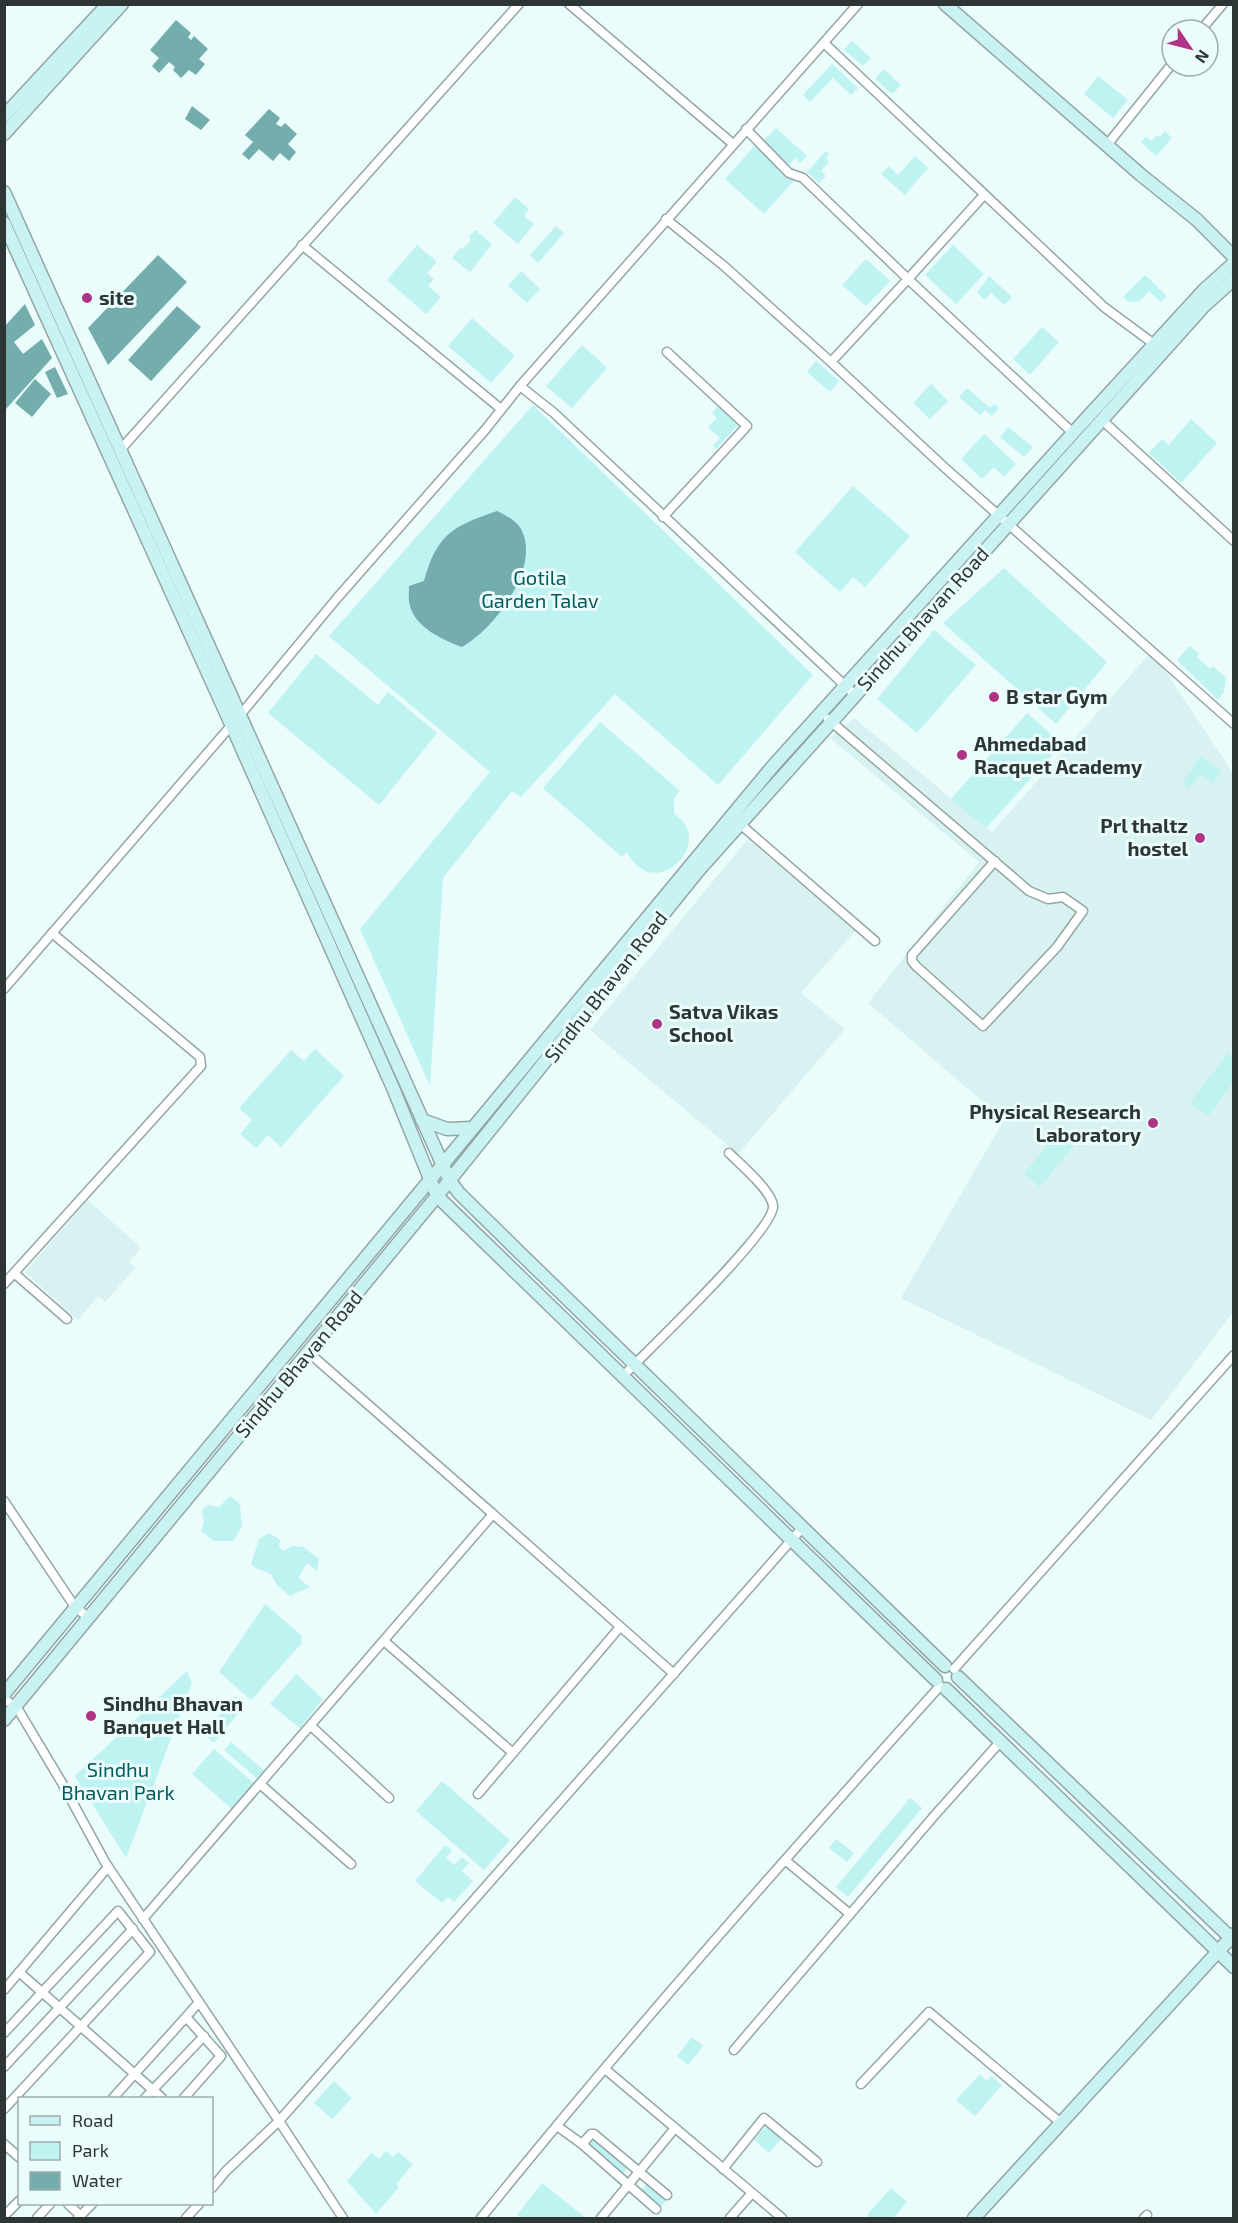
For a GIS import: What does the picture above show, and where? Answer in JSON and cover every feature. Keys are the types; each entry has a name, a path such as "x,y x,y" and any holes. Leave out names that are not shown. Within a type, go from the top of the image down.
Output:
{"main road":[{"path":"4,116 108,4"},
{"path":"4,134 122,4"},
{"path":"945,4 1197,220 1233,257"},
{"path":"4,192 450,1181 520,1253 803,1527 1232,1937 1061,2123 980,2217"},
{"path":"4,223 393,1088 437,1196 1233,1967"},
{"name":"Sindhu Bhavan Road","path":"4,1720 450,1181 698,871 855,695 1004,519 1072,433 1204,290 1233,263"},
{"name":"Sindhu Bhavan Road","path":"4,1696 75,1607 773,766 845,686 1102,420 1204,306 1233,279"},
{"path":"422,1120 447,1129 473,1128"},
{"path":"941,1685 939,1670 952,1671"},
{"path":"941,1685 953,1687 952,1671"}],"street":[{"path":"121,449 519,4"},
{"path":"569,4 733,144"},
{"path":"4,989 323,615 485,430 520,386 858,4"},
{"path":"1211,18 1222,4"},
{"path":"824,43 1104,307 1154,344"},
{"path":"1107,145 1161,78"},
{"path":"746,129 789,173 803,178 1072,433"},
{"path":"831,362 984,195"},
{"path":"666,219 724,266 944,467 1233,724"},
{"path":"302,245 501,409"},
{"path":"663,517 747,426 667,352"},
{"path":"520,386 554,413 855,695"},
{"path":"1102,420 1233,541"},
{"path":"820,713 995,861 1029,891 1048,899 1063,897 1083,911 1057,946 983,1026 916,966 912,961 912,955 995,861"},
{"path":"740,824 875,941"},
{"path":"4,1284 201,1066 200,1057 52,933"},
{"path":"622,1377 744,1251 772,1215 773,1205 769,1194 729,1153"},
{"path":"14,1273 67,1319"},
{"path":"308,1352 674,1674"},
{"path":"952,1671 1233,1355"},
{"path":"4,1502 75,1607 89,1618"},
{"path":"143,1919 493,1514"},
{"path":"213,2187 226,2171 279,2121 803,1527"},
{"path":"478,1794 620,1627"},
{"path":"384,1641 513,1753"},
{"path":"481,2218 605,2069 785,1860 941,1685"},
{"path":"4,1696 15,1707 62,1783 108,1867 343,2218"},
{"path":"311,1726 388,1798"},
{"path":"734,2050 1000,1742"},
{"path":"260,1784 351,1864"},
{"path":"785,1860 850,1914"},
{"path":"4,1990 108,1867"},
{"path":"4,2033 118,1911 150,1952 4,2109"},
{"path":"4,2067 133,1929"},
{"path":"20,1972 161,2097"},
{"path":"114,2097 199,2002"},
{"path":"861,2084 929,2012 1061,2123"},
{"path":"185,2097 221,2056 186,2017"},
{"path":"146,2097 204,2036"},
{"path":"605,2069 782,2218"},
{"path":"723,2169 764,2118 817,2162"},
{"path":"557,2126 582,2144 656,2209"},
{"path":"601,2218 675,2128"},
{"path":"582,2144 591,2134 594,2134 667,2195"},
{"path":"4,2144 18,2156"},
{"path":"730,2218 752,2193"},
{"path":"4,2216 18,2202"},
{"path":"37,2218 49,2205"},
{"path":"69,2205 80,2217 91,2205"},
{"path":"186,2218 198,2205"}],"shaded area":[{"path":"1152,651 1233,773 1233,1312 1151,1420 901,1298 1004,1120 868,1003 979,862 830,738 854,718 992,832"},
{"path":"748,839 855,931 801,993 845,1029 738,1154 590,1030"},
{"path":"88,1200 141,1248 129,1262 135,1268 105,1302 98,1296 78,1320 25,1272"}],"green space":[{"path":"852,41 871,58 863,66 844,50"},
{"path":"832,64 858,88 851,95 833,78 810,102 803,95"},
{"path":"884,69 901,85 892,94 875,79"},
{"path":"1098,76 1128,100 1113,118 1084,94"},
{"path":"776,128 807,156 800,163 795,158 789,165 763,141"},
{"path":"1165,131 1172,138 1156,156 1141,142 1146,137 1151,141 1157,135 1160,137"},
{"path":"758,142 797,177 764,214 725,179"},
{"path":"826,151 829,154 826,158 829,162 821,171 826,176 819,183 807,172"},
{"path":"915,156 928,168 905,195 881,174 889,166 898,175"},
{"path":"515,197 529,209 524,216 534,224 518,244 493,223"},
{"path":"556,226 564,233 538,263 530,255"},
{"path":"475,230 492,244 470,272 452,258 471,240 469,237"},
{"path":"417,245 437,262 427,273 434,279 428,286 441,297 426,314 387,280"},
{"path":"953,245 984,274 956,304 925,275"},
{"path":"866,259 890,281 866,306 842,285"},
{"path":"521,271 540,289 527,303 508,286"},
{"path":"1145,275 1167,296 1161,302 1149,291 1140,301 1128,302 1123,297"},
{"path":"989,276 1012,297 1004,305 991,293 985,300 977,293"},
{"path":"472,318 515,356 491,383 448,346"},
{"path":"1042,327 1059,342 1030,375 1013,359"},
{"path":"582,345 607,368 572,408 546,386"},
{"path":"816,361 839,381 830,392 807,372"},
{"path":"931,384 948,401 930,419 913,403"},
{"path":"967,388 990,408 994,404 999,408 992,416 985,410 980,415 959,397"},
{"name":"Gotila Garden Talav","path":"533,405 813,675 718,785 615,694 521,797 512,791 443,878 430,1086 360,929 490,772 329,636"},
{"path":"718,406 739,424 716,449 713,446 720,438 708,427 717,418 712,413"},
{"path":"1191,419 1217,443 1181,483 1149,453 1162,439 1169,445"},
{"path":"1008,427 1033,447 1024,457 1000,437"},
{"path":"984,434 1016,464 1004,477 994,467 982,479 961,459"},
{"path":"853,486 910,536 865,587 853,577 840,592 795,552"},
{"path":"1004,568 1107,662 1056,724 943,623"},
{"path":"934,630 976,665 917,733 877,699"},
{"path":"1190,646 1199,654 1197,657 1210,669 1213,666 1226,678 1224,692 1218,700 1177,660"},
{"path":"316,654 378,705 388,692 437,733 379,805 268,713"},
{"path":"1027,713 1062,744 986,828 951,799"},
{"path":"600,722 680,791 674,798 674,814 686,826 689,839 686,852 677,863 665,871 652,873 639,867 627,852 622,857 543,788"},
{"path":"1200,757 1221,771 1212,783 1199,774 1189,789 1182,783"},
{"path":"315,1049 344,1076 281,1147 268,1135 256,1148 240,1134 252,1120 239,1108 291,1050 304,1061"},
{"path":"1228,1053 1233,1057 1233,1082 1208,1116 1190,1103"},
{"path":"1063,1125 1080,1138 1040,1187 1024,1174"},
{"path":"230,1496 240,1504 242,1527 233,1541 214,1541 201,1531 204,1522 202,1511 206,1505 219,1507"},
{"path":"269,1533 280,1540 279,1547 284,1551 292,1546 303,1547 319,1559 317,1571 307,1563 298,1578 310,1587 290,1596 276,1584 271,1574 251,1564 259,1539"},
{"path":"265,1604 302,1636 301,1644 251,1700 219,1672"},
{"name":"Sindhu Bhavan Park","path":"187,1671 192,1683 126,1858 75,1776"},
{"path":"296,1674 323,1699 300,1728 270,1704"},
{"path":"235,1696 245,1705 214,1743 204,1734"},
{"path":"231,1742 266,1772 259,1780 224,1750"},
{"path":"214,1749 255,1784 233,1810 192,1774"},
{"path":"442,1781 510,1840 484,1870 416,1811"},
{"path":"910,1798 922,1808 848,1897 836,1887"},
{"path":"836,1839 854,1853 847,1862 829,1848"},
{"path":"445,1845 452,1850 446,1858 454,1865 462,1857 469,1863 462,1871 473,1881 454,1902 448,1897 442,1903 415,1881"},
{"path":"692,2037 703,2046 688,2065 677,2056"},
{"path":"980,2074 987,2081 991,2076 1002,2085 975,2116 956,2100"},
{"path":"334,2081 352,2098 332,2119 314,2103"},
{"path":"768,2124 783,2137 769,2153 754,2140"},
{"path":"594,2137 629,2166 623,2174 588,2144"},
{"path":"386,2151 393,2157 398,2152 413,2164 396,2184 399,2187 376,2214 347,2181 371,2153 379,2159"},
{"path":"649,2181 668,2199 660,2208 641,2190"},
{"path":"542,2183 586,2218 521,2218 517,2215"},
{"path":"891,2188 907,2202 893,2218 870,2218 867,2215"}],"water":[{"path":"176,20 191,33 188,37 191,40 194,36 208,49 199,59 205,64 196,75 189,70 181,78 169,62 159,73 152,66 159,58 150,50"},
{"path":"192,106 210,120 201,130 185,119"},
{"path":"269,109 280,118 276,124 281,127 285,123 297,134 288,144 296,152 289,161 280,153 273,161 259,149 249,160 242,154 253,142 245,135"},
{"path":"158,255 187,282 108,365 88,328"},
{"path":"25,304 35,325 14,342 23,354 42,339 52,358 6,409 5,326"},
{"path":"177,306 201,327 151,381 128,360"},
{"path":"55,367 68,394 57,398 45,372"},
{"path":"35,379 51,394 32,417 15,403"},
{"path":"497,511 520,527 526,546 525,563 511,596 500,612 487,627 462,647 439,637 418,621 409,604 409,586 424,581 435,552 449,534 458,527"}],"place":[{"name":"site","path":"87,298"},
{"name":"B star Gym","path":"994,697"},
{"name":"Ahmedabad Racquet Academy","path":"962,755"},
{"name":"Prl thaltz hostel","path":"1200,838"},
{"name":"Satva Vikas School","path":"657,1024"},
{"name":"Physical Research Laboratory","path":"1153,1123"},
{"name":"Sindhu Bhavan Banquet Hall","path":"91,1716"}]}
